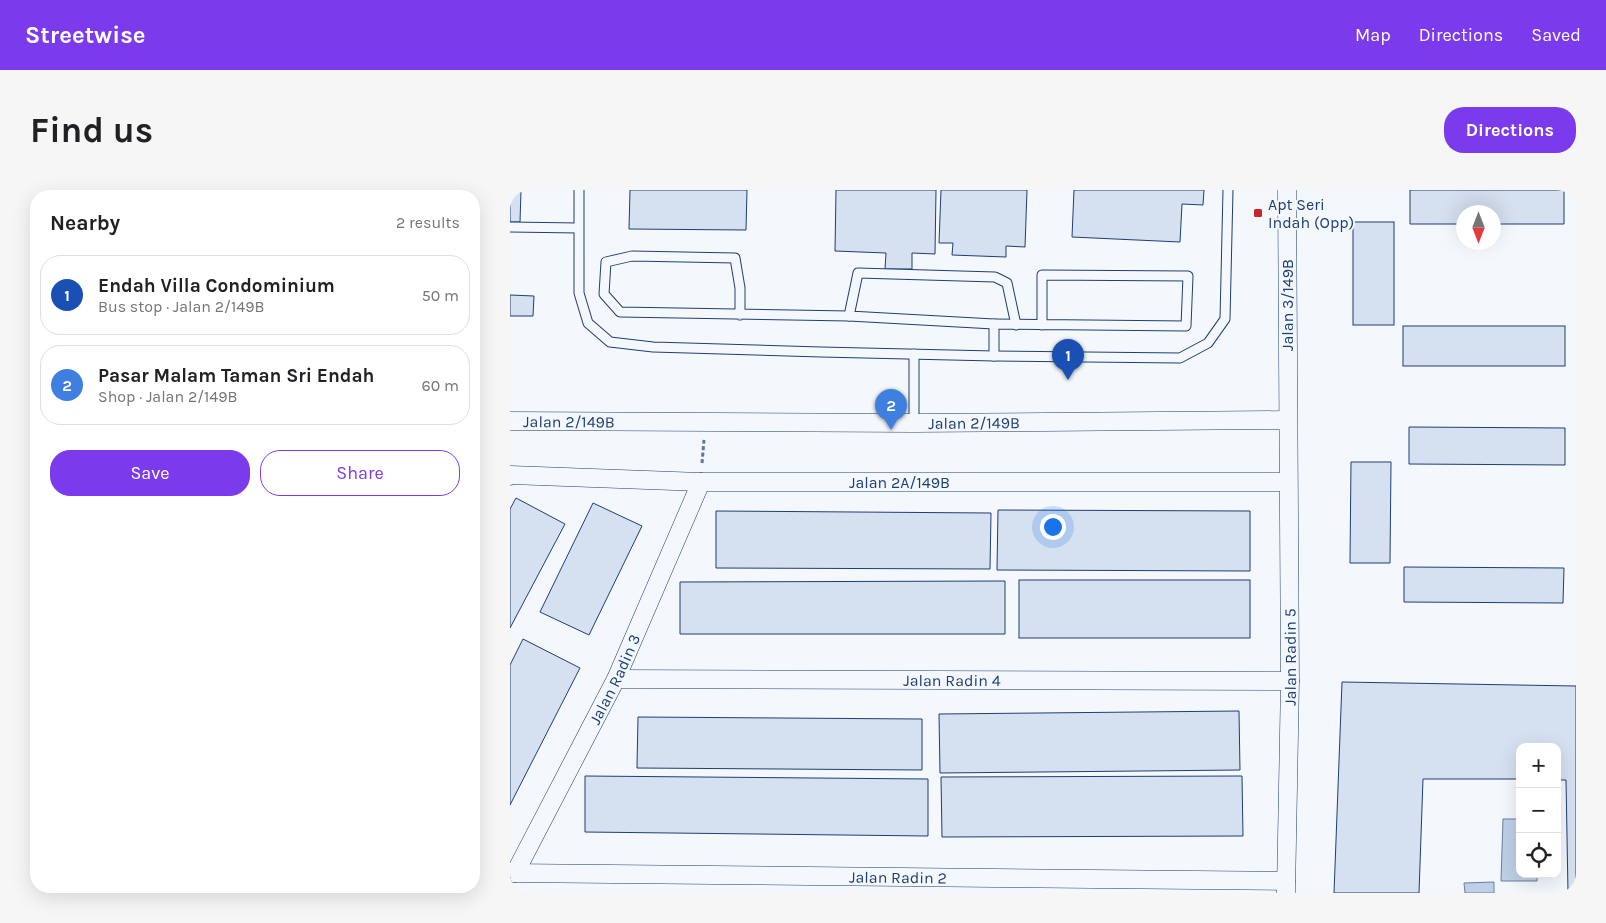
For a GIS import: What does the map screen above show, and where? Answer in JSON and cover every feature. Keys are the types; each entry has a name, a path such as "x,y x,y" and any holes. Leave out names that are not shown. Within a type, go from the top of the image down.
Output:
{"street":[{"name":"Jalan 3/149B","path":"1286,190 1287,420"},
{"name":"Jalan 2/149B","path":"510,421 914,423 1287,420"},
{"name":"Jalan Radin 5","path":"1286,887 1290,681 1287,420"},
{"name":"Jalan 2A/149B","path":"511,475 701,482 1288,482"},
{"name":"Jalan Radin 3","path":"512,873 616,679 701,482"},
{"name":"Jalan Radin 4","path":"616,679 1290,681"},
{"name":"Jalan Radin 2","path":"512,873 1286,887"}],"lane":[{"path":"579,190 579,293 588,323 610,342 652,347 994,356 1180,358 1208,343 1226,319 1228,190"},
{"path":"510,227 578,228"},
{"path":"740,314 740,288 735,258 632,256 606,262 604,294 620,312 849,316 1016,325 1186,326 1188,276 1042,275 1042,325"},
{"path":"849,316 858,272 995,277 1007,283 1016,325"},
{"path":"994,324 994,356"},
{"path":"914,354 914,423"}],"path":[{"path":"702,464 704,432"}],"water":[{"path":"1503,819 1516,819 1516,878 1537,878 1537,881 1501,881"},
{"path":"1494,882 1494,893 1465,893 1464,883"}],"building":[{"path":"510,190 521,190 520,222 510,222"},
{"path":"630,190 747,190 746,230 629,229"},
{"path":"836,190 936,190 935,254 912,253 912,269 885,269 886,253 835,251"},
{"path":"941,190 1027,190 1025,247 1006,246 1006,257 952,255 953,243 939,243"},
{"path":"1074,190 1204,190 1203,205 1182,204 1180,242 1072,237"},
{"path":"1410,190 1564,190 1564,224 1501,224 1501,205 1456,205 1456,224 1410,224"},
{"path":"1353,222 1394,222 1394,325 1353,325"},
{"path":"510,295 534,296 533,316 510,316"},
{"path":"1403,326 1565,326 1565,366 1403,366"},
{"path":"1409,427 1565,428 1565,465 1409,464"},
{"path":"1351,462 1391,462 1390,563 1350,563"},
{"path":"516,498 565,524 510,628 510,509"},
{"path":"593,503 642,526 589,635 540,612"},
{"path":"998,510 1250,511 1250,571 997,570"},
{"path":"716,511 991,513 990,569 716,568"},
{"path":"1404,567 1564,568 1563,603 1404,602"},
{"path":"1019,580 1250,580 1250,638 1019,638"},
{"path":"1005,581 1005,634 680,634 680,582"},
{"path":"523,639 580,668 510,805 510,665"},
{"path":"1342,682 1576,686 1576,893 1568,893 1566,780 1561,780 1561,743 1516,743 1516,779 1423,779 1419,893 1334,893"},
{"path":"1239,711 1240,770 940,773 939,714"},
{"path":"638,717 922,719 922,770 637,768"},
{"path":"585,776 928,779 928,836 585,832"},
{"path":"1242,776 1243,836 942,837 941,777"}],"place":[{"name":"Apt Seri Indah (Opp)","path":"1258,213"},
{"name":"Endah Villa Condominium","path":"1068,380"},
{"name":"Pasar Malam Taman Sri Endah","path":"891,430"}]}
